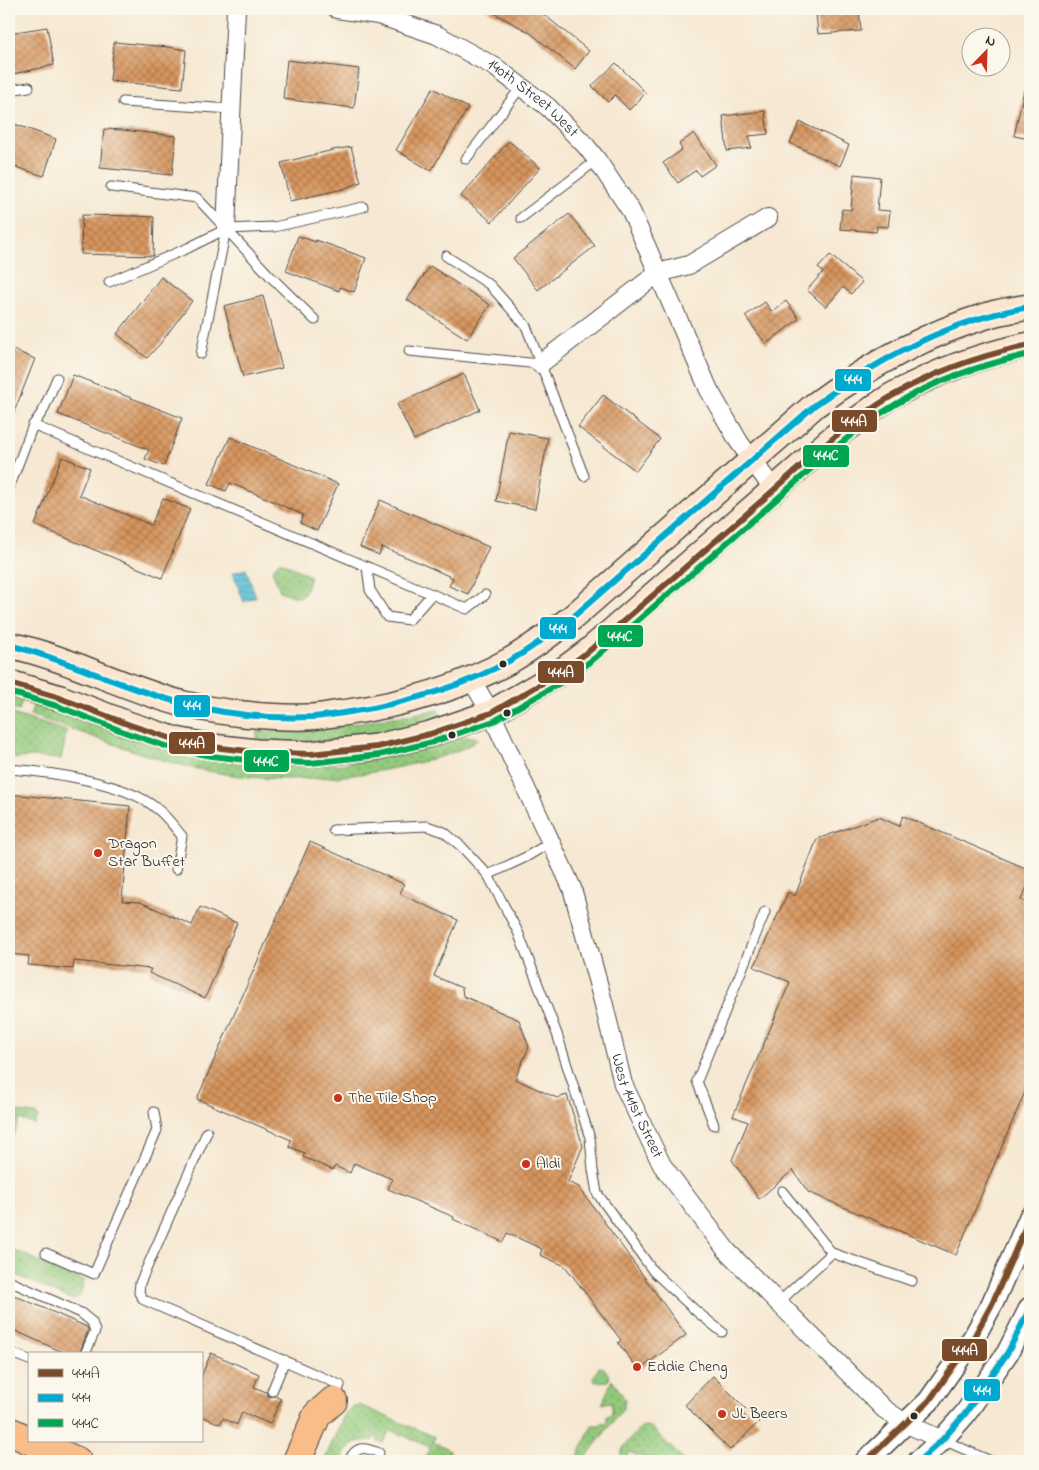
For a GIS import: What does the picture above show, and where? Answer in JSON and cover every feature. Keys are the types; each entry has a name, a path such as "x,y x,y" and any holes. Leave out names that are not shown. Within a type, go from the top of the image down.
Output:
{"highway":[{"path":"297,1461 317,1415 333,1401"},
{"path":"317,1461 334,1422 333,1401"},
{"path":"9,1432 28,1440"},
{"path":"32,1442 77,1461"}],"main road":[{"path":"9,645 66,662 185,704 259,715 309,717 371,709 419,698 471,679 510,660 573,617 751,460 845,382 911,345 957,325 991,314 1030,307"},
{"path":"9,682 60,698 130,725 176,740 212,747 257,752 310,754 377,747 430,734 491,713 558,674 589,651 833,438 891,396 970,360 1030,345"}],"street":[{"path":"226,229 236,9"},
{"name":"140th Street West","path":"337,9 378,15 437,36 495,67 548,108 586,146 631,211 709,390 739,442 774,490"},
{"path":"540,364 658,274 690,265 768,218"},
{"name":"West 141st Street","path":"471,679 491,713 572,888 604,1004 623,1084 662,1165 727,1251 884,1409 905,1423 942,1440"},
{"path":"866,1461 929,1400 974,1337 992,1304 1030,1217"},
{"path":"919,1461 942,1440 965,1414 1008,1352 1030,1308"}],"lane":[{"path":"9,90 29,87"},
{"path":"466,159 521,87"},
{"path":"123,102 232,109"},
{"path":"521,218 597,160"},
{"path":"112,187 197,198 271,277 316,320"},
{"path":"108,282 226,229 274,227 363,207"},
{"path":"201,354 226,229"},
{"path":"446,256 490,284 526,326 584,476"},
{"path":"409,351 540,364"},
{"path":"9,488 33,425 43,412 58,378"},
{"path":"33,425 468,609 486,595"},
{"path":"367,567 370,590 387,617 409,620 432,594"},
{"path":"9,770 33,771 87,780 135,794 157,808 182,836 176,869"},
{"path":"333,830 427,826 444,832 462,847 488,874 518,932 557,1034 590,1138 593,1170 598,1193 653,1271 722,1332"},
{"path":"488,874 526,857 551,842"},
{"path":"714,1125 697,1081 765,912"},
{"path":"46,1253 94,1274 157,1130 154,1112"},
{"path":"207,1132 140,1283 139,1293 144,1300 340,1384 333,1401"},
{"path":"782,1191 832,1253 912,1282"},
{"path":"778,1303 832,1253"},
{"path":"9,1281 81,1313 92,1322 95,1331 86,1352"},
{"path":"9,1352 28,1360"},
{"path":"272,1391 285,1360"},
{"path":"942,1440 987,1460"},
{"path":"348,1461 352,1454 359,1449 367,1448 379,1452"}],"green space":[{"path":"280,561 310,576 306,590 301,596 298,597 280,591 272,570"},
{"path":"9,696 22,700 19,711 9,708"},
{"path":"34,703 147,744 207,759 251,765 344,764 398,755 440,745 462,737 478,739 472,744 443,756 378,771 324,778 296,779 242,776 169,762 30,715"},
{"path":"438,710 441,718 372,735 328,740 257,741 257,732 351,724"},
{"path":"9,713 67,731 61,759 31,757 9,759"},
{"path":"9,1111 36,1114 38,1117 35,1125 20,1119 9,1146"},
{"path":"9,1248 84,1281 80,1296 72,1300 9,1272"},
{"path":"599,1367 604,1368 610,1377 608,1381 595,1382 593,1378"},
{"path":"612,1380 625,1399 624,1407 583,1461 576,1461 592,1425 600,1425 607,1422 607,1416 612,1414 611,1402 602,1404"},
{"path":"359,1405 435,1437 433,1442 445,1447 449,1451 445,1461 433,1461 426,1458 430,1447 390,1430 383,1443 377,1441 378,1436 376,1435 374,1440 357,1442 350,1446 341,1461 324,1461 345,1413 351,1407"},
{"path":"644,1426 651,1427 685,1461 651,1461 629,1452 625,1461 621,1461 620,1456 624,1447"}],"water":[{"path":"246,569 256,597 244,602 233,573"}],"building":[{"path":"486,9 537,9 589,51 575,69 529,32"},
{"path":"834,9 859,9 861,31 818,34 816,12 835,11"},
{"path":"47,27 54,65 9,75 9,33"},
{"path":"114,42 186,50 182,88 110,81"},
{"path":"287,60 359,69 354,108 283,99"},
{"path":"616,63 646,93 629,110 615,95 608,102 592,86"},
{"path":"433,88 468,108 431,171 396,150"},
{"path":"1024,90 1030,91 1030,139 1014,136"},
{"path":"765,111 768,134 749,136 751,148 727,151 723,116"},
{"path":"9,122 56,139 44,176 9,165"},
{"path":"800,122 849,145 840,166 790,143"},
{"path":"104,129 176,136 172,175 100,168"},
{"path":"694,133 716,165 700,176 696,170 678,183 663,163 682,150 679,144"},
{"path":"509,141 540,168 492,222 461,196"},
{"path":"351,147 361,182 343,189 290,201 281,163"},
{"path":"854,174 880,177 877,210 890,211 888,227 877,226 876,232 840,229 842,209 851,210"},
{"path":"569,214 595,246 538,290 513,258"},
{"path":"82,215 154,217 153,256 81,254"},
{"path":"298,236 316,242 316,240 366,258 354,292 340,287 339,291 286,271"},
{"path":"830,255 862,282 851,294 843,287 826,307 807,290 823,272 818,268"},
{"path":"430,266 490,305 467,339 407,300"},
{"path":"161,277 192,301 160,344 147,358 117,334"},
{"path":"263,296 282,368 243,377 224,306"},
{"path":"786,301 799,319 766,344 745,316 765,302 772,312"},
{"path":"9,348 35,359 10,422 9,422"},
{"path":"464,374 480,410 414,440 397,404"},
{"path":"73,375 182,418 164,466 145,459 149,450 58,414"},
{"path":"603,395 660,439 636,471 578,427"},
{"path":"509,431 548,438 535,509 496,501"},
{"path":"230,437 338,484 317,531 300,523 303,515 266,498 230,483 226,491 209,484"},
{"path":"62,457 90,468 79,495 151,525 163,498 190,509 162,578 35,525"},
{"path":"380,500 489,547 468,594 449,586 453,578 418,562 382,547 379,555 360,547"},
{"path":"9,794 130,806 122,901 140,902 192,925 200,907 237,923 205,998 149,973 151,969 74,961 73,969 28,965 29,956 9,954"},
{"path":"903,816 1030,870 1030,880 1021,900 1030,905 1030,1080 956,1255 808,1192 793,1170 759,1199 732,1160 748,1122 733,1116 790,982 754,967 788,892 795,896 817,839 879,817 899,826"},
{"path":"310,842 404,884 400,894 458,920 434,976 462,988 463,996 519,1020 529,1047 515,1079 557,1098 567,1095 583,1146 568,1182 579,1187 686,1335 639,1370 618,1343 621,1340 565,1266 540,1255 542,1249 507,1233 503,1242 453,1219 454,1217 388,1189 392,1179 354,1163 350,1173 335,1166 333,1170 303,1157 305,1153 289,1147 291,1140 197,1099"},
{"path":"9,1293 87,1327 88,1331 80,1352 63,1352 9,1328"},
{"path":"211,1353 259,1374 254,1387 266,1392 269,1397 275,1396 281,1399 270,1424 242,1412 237,1425 223,1418 220,1424 202,1416 202,1375"},
{"name":"JL Beers","path":"713,1376 759,1422 730,1450 685,1405"}],"transit line":[{"name":"444","path":"9,645 53,658 162,698 200,708 248,715 280,717 322,716 392,704 433,693 473,679 511,660 573,617 815,405 840,388 890,357 944,331 1000,313 1030,307"},
{"name":"444A","path":"9,683 60,698 130,725 176,740 212,747 257,752 310,754 377,747 430,734 491,713 558,674 589,651 827,444 875,407 908,387 942,372 977,359 1030,345"},
{"name":"444C","path":"9,692 57,706 174,749 211,756 256,761 311,763 379,755 433,742 494,721 562,682 595,658 830,452 879,415 912,395 944,380 978,368 1030,354"},
{"name":"444A","path":"866,1461 929,1401 974,1337 992,1304 1030,1217"},
{"name":"444","path":"919,1461 942,1440 965,1414 1008,1352 1030,1308"}],"place":[{"name":"Dragon Star Buffet","path":"98,853"},
{"name":"The Tile Shop","path":"338,1098"},
{"name":"Aldi","path":"526,1164"},
{"name":"Eddie Cheng","path":"637,1367"},
{"name":"JL Beers","path":"722,1414"}]}
